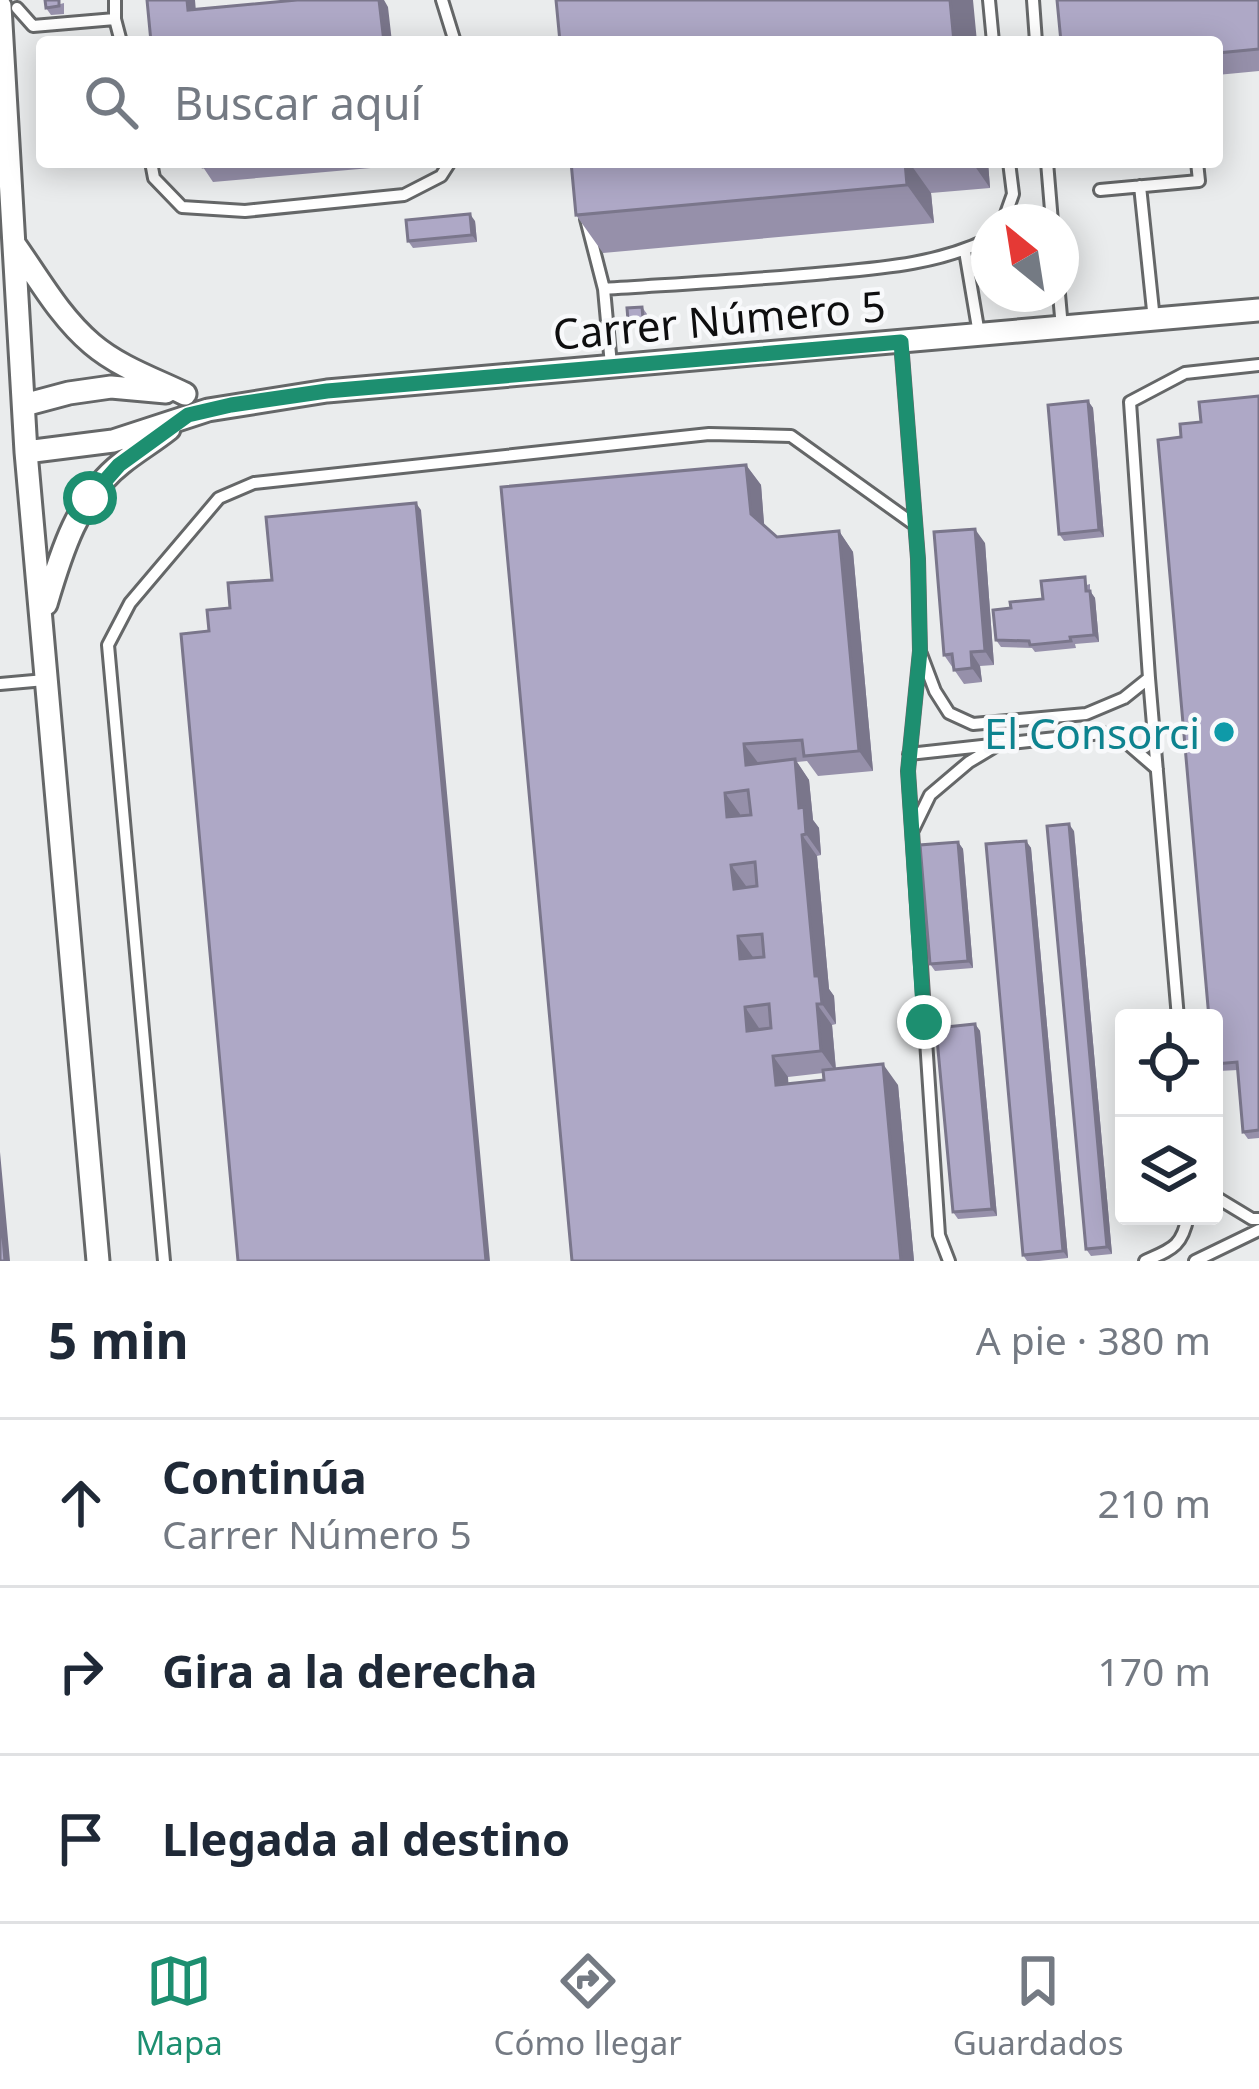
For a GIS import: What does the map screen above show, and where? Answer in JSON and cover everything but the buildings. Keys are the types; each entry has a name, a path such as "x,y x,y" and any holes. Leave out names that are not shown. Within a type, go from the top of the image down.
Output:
{"street":[{"path":"10,6 26,452 98,1261"},
{"path":"15,245 63,314 92,345 186,404"},
{"name":"Carrer Número 5","path":"186,404 231,405 327,391 1259,310"},
{"path":"24,405 111,387 186,404"},
{"path":"26,452 112,441 186,404"},
{"path":"42,616 64,543 90,498 186,404"}],"lane":[{"path":"115,0 119,36"},
{"path":"442,0 453,36"},
{"path":"989,0 992,36"},
{"path":"1033,0 1036,36"},
{"path":"10,6 33,26 115,19"},
{"path":"152,168 154,178 182,207 245,211 404,194 441,176 446,168"},
{"path":"1009,204 1010,168"},
{"path":"1048,168 1050,204"},
{"path":"1100,190 1199,181 1198,168"},
{"path":"1139,186 1154,320"},
{"path":"585,206 586,228 604,289 611,368"},
{"path":"604,289 908,266 971,247"},
{"path":"964,251 979,334"},
{"path":"1061,312 1062,328"},
{"path":"901,342 920,651 908,771 939,1235 949,1261"},
{"path":"1177,1009 1130,402 1185,373 1259,365"},
{"path":"164,1261 108,645 130,603 219,498 254,482 709,434 791,436 915,525"},
{"path":"920,651 949,713 973,724 1086,714 1124,698 1149,678"},
{"path":"0,684 48,680"},
{"path":"909,754 1102,733 1120,737 1157,769"},
{"path":"912,833 930,795 998,744"},
{"path":"1223,1202 1259,1220"},
{"path":"1145,1261 1175,1248 1186,1225"},
{"path":"1195,1261 1259,1230"}],"place":[{"name":"El Consorci","path":"1224,732"}],"route":[{"path":"90,498 119,465 188,415 231,405 327,391 901,342 918,559 920,651 908,771 924,1022"}]}
